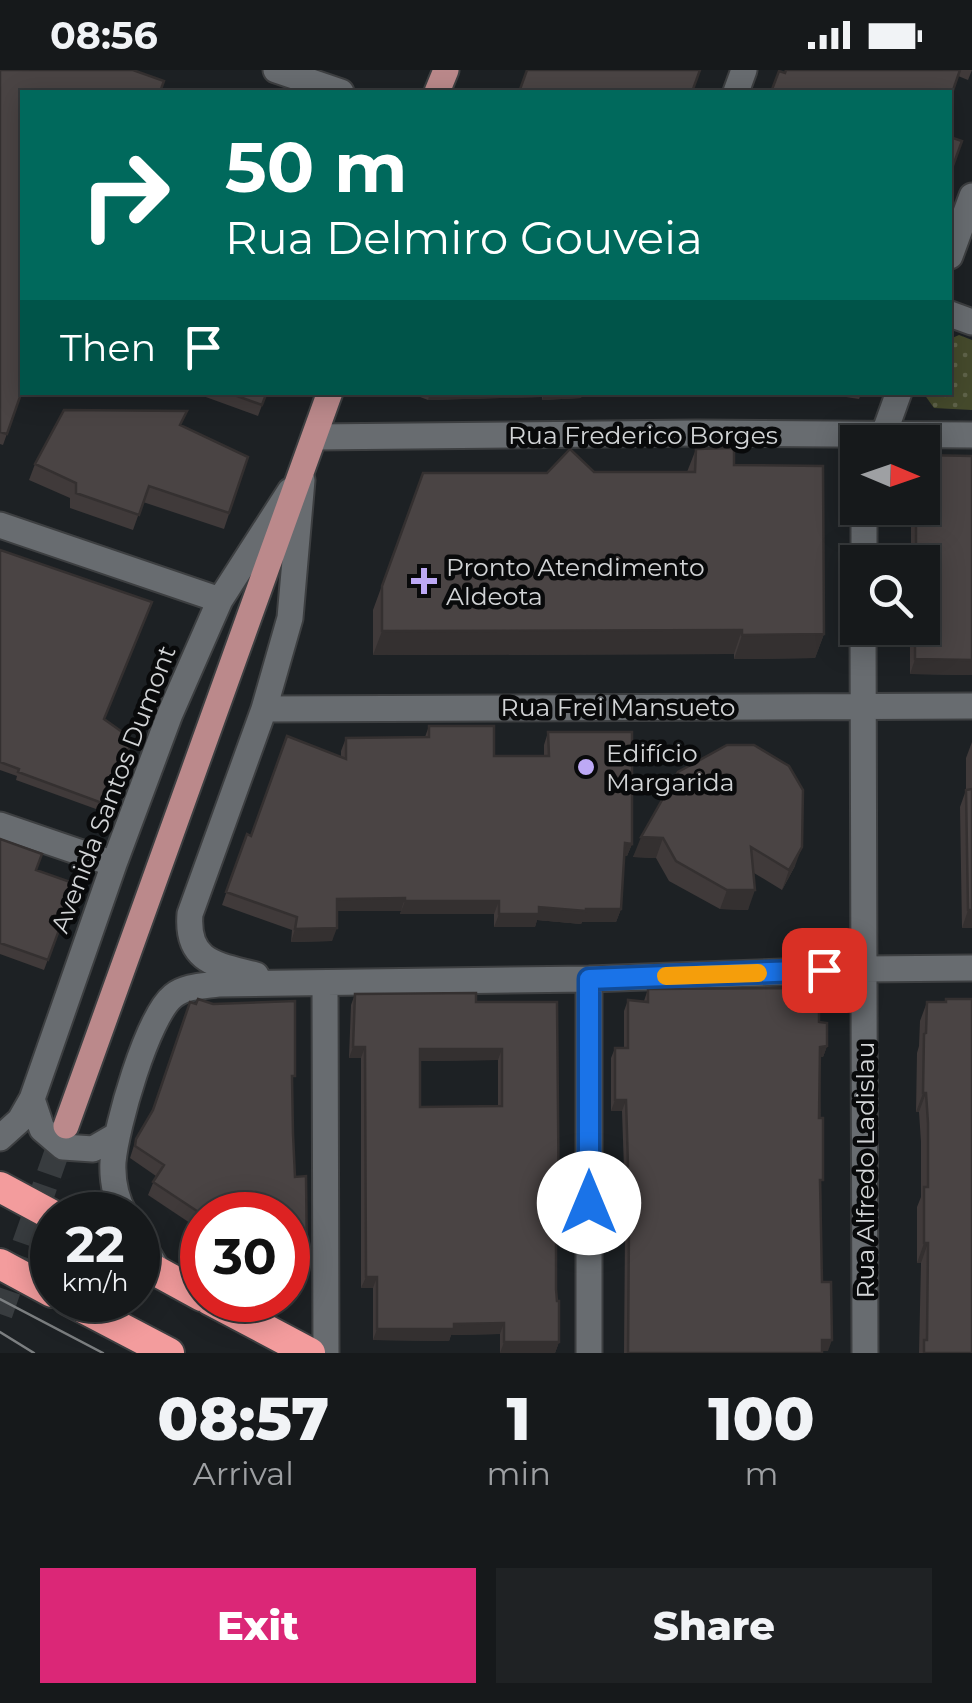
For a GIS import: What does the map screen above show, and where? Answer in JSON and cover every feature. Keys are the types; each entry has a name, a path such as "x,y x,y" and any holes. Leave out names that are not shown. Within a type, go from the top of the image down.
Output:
{"highway":[{"path":"0,1187 30,1203"},
{"path":"0,1264 30,1280"},
{"path":"110,1322 169,1353"},
{"path":"252,1322 310,1353"}],"main road":[{"name":"Avenida Santos Dumont","path":"66,1126 329,395"}],"street":[{"path":"276,70 335,90"},
{"path":"952,251 972,196"},
{"path":"887,425 898,395"},
{"name":"Rua Frederico Borges","path":"314,437 696,433 840,438"},
{"name":"Rua Frederico Borges","path":"940,436 972,435"},
{"name":"Avenida Santos Dumont","path":"2,1134 20,1120 32,1099 170,714 220,600 303,470"},
{"name":"Avenida Santos Dumont","path":"291,983 206,959 188,932 190,914 264,709 290,618 303,470"},
{"path":"0,526 220,600"},
{"name":"Rua Alfredo Ladislau","path":"863,645 865,1353"},
{"name":"Rua Frei Mansueto","path":"264,709 972,706"},
{"path":"0,825 114,864"},
{"path":"116,1192 113,1165 117,1134 149,1032 162,1007 177,992 195,986 972,968"},
{"path":"589,979 589,1353"},
{"path":"325,984 326,1353"},
{"path":"32,1099 42,1129 62,1147 92,1149 117,1134"}],"green space":[{"path":"959,335 972,340 972,410 934,408 925,395 952,395 952,338"}],"building":[{"path":"0,70 133,70 164,81 161,90 20,90 21,395 7,434 0,432"},
{"path":"527,70 700,70 693,90 520,90"},
{"path":"960,70 952,93 952,90 772,90 779,71"},
{"path":"952,138 962,141 952,168"},
{"path":"234,395 266,395 262,405"},
{"path":"64,410 187,411 180,425 248,457 229,513 149,486 139,515 76,493 76,483 35,464"},
{"path":"734,448 734,465 823,466 824,634 742,635 742,630 382,631 382,586 423,473 547,473 570,449 594,472 695,472 696,449"},
{"path":"940,455 972,456 972,660 915,659 915,645 940,645 940,545 916,545 916,525 940,525"},
{"path":"0,550 152,602 104,719 132,739 110,806 0,762"},
{"path":"429,726 494,726 494,756 549,756 548,732 632,732 632,844 625,843 621,909 539,907 539,914 499,914 499,901 337,899 337,928 295,929 297,917 226,892 287,736 346,759 346,738 429,737"},
{"path":"727,745 754,745 789,766 803,790 802,847 789,870 751,847 755,890 727,890 676,861 663,838 641,837 678,772"},
{"path":"972,789 972,910 968,910 966,790"},
{"path":"0,839 42,854 36,870 76,884 48,960 0,943"},
{"path":"786,988 786,1002 819,1002 819,1022 827,1023 827,1046 820,1047 819,1118 823,1118 822,1282 831,1282 832,1340 822,1340 822,1353 628,1353 626,1100 615,1100 615,1048 628,1048 628,1000 648,1002 648,989"},
{"path":"476,993 476,1002 557,1002 559,1342 504,1342 504,1323 454,1324 454,1329 377,1329 377,1277 366,1277 365,1047 353,1047 355,994","holes":["420,1049 502,1049 502,1106 420,1107"]},
{"path":"198,999 213,1004 295,1001 295,1177 306,1176 306,1192 180,1192 180,1200 153,1182 164,1165 135,1146 136,1139 153,1110 190,1002 196,1004"},
{"path":"972,999 972,1353 924,1353 928,1123 923,1093 924,1034 927,1002"}],"tunnel":[{"path":"0,1314 66,1126"}],"tram line":[{"path":"0,1299 103,1353"},
{"path":"0,1332 34,1353"}],"slow traffic":[{"path":"666,976 758,973"}],"place":[{"name":"Pronto Atendimento Aldeota","path":"424,581"},
{"name":"Edifício Margarida","path":"586,767"}],"route":[{"path":"589,1203 589,979 824,970"}]}
